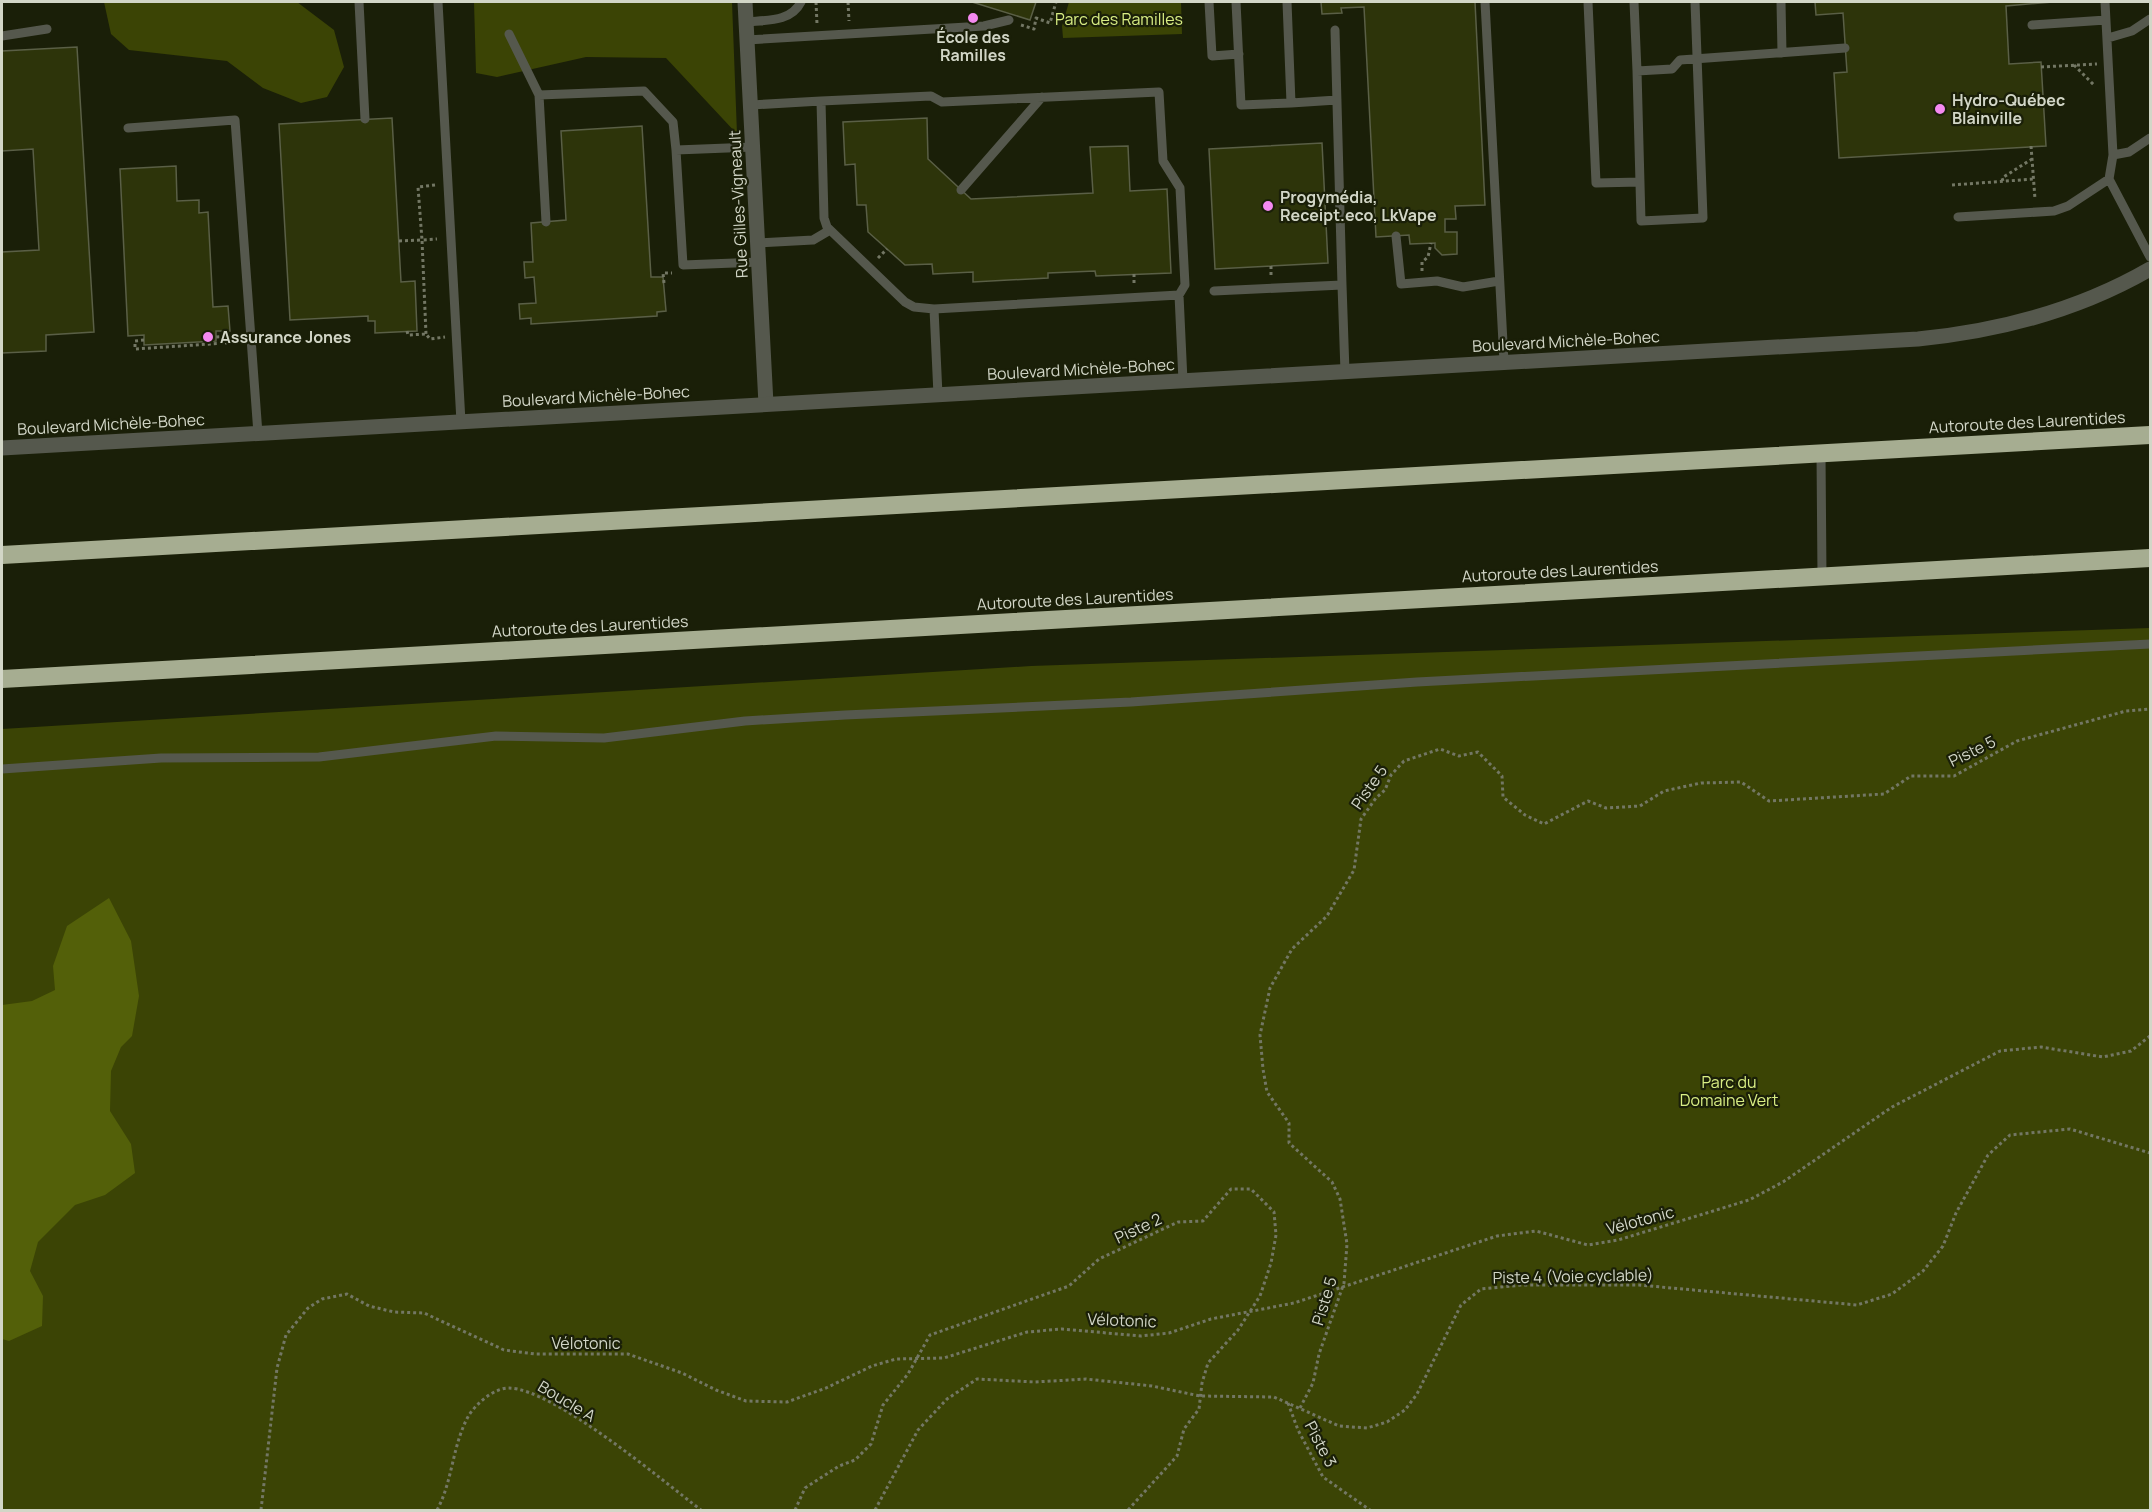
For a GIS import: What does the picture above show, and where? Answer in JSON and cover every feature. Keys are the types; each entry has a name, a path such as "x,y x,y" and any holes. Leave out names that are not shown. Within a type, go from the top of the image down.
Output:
{"highway":[{"name":"Autoroute des Laurentides","path":"2,555 2151,435"},
{"name":"Autoroute des Laurentides","path":"2,679 2151,558"}],"street":[{"name":"Rue Gilles-Vigneault","path":"745,2 766,404"},
{"name":"Boulevard Michèle-Bohec","path":"2,448 1866,343 1962,334 2057,310 2102,293 2151,269"}],"lane":[{"path":"359,2 364,119"},
{"path":"438,2 461,422"},
{"path":"746,22 787,16 794,13 801,2"},
{"path":"1209,2 1212,56 1239,54"},
{"path":"1236,2 1241,105 1337,100"},
{"path":"1287,2 1291,103"},
{"path":"1485,2 1504,362"},
{"path":"1588,2 1596,183 1640,182"},
{"path":"1634,2 1641,221 1703,218 1695,2"},
{"path":"1781,2 1782,53"},
{"path":"2105,2 2113,155 2109,179 2151,257"},
{"path":"2108,38 2132,31 2151,19"},
{"path":"747,40 984,26 1009,20"},
{"path":"2032,25 2106,20"},
{"path":"2,36 47,30"},
{"path":"1335,30 1345,372"},
{"path":"509,34 538,95 546,222"},
{"path":"1637,71 1672,69 1680,60 1845,48"},
{"path":"538,95 644,91 673,122 682,265 760,262"},
{"path":"751,105 931,96 942,102 1159,92 1163,161 1180,188 1185,285 1179,295 1183,381"},
{"path":"962,190 1042,98"},
{"path":"820,101 824,218 830,230 905,302 914,307 934,309 1179,295"},
{"path":"128,128 235,120 258,434"},
{"path":"2113,155 2129,152 2151,138"},
{"path":"676,150 753,147"},
{"path":"1958,217 2054,211 2068,206 2109,179"},
{"path":"759,243 813,240 830,230"},
{"path":"1396,236 1401,284 1437,281 1463,287 1499,281"},
{"path":"1214,291 1342,285"},
{"path":"934,309 938,395"},
{"path":"1821,454 1822,576"},
{"path":"2,769 161,758 319,757 496,736 604,738 745,721 1131,702 1417,682 2151,644"}],"path":[{"path":"816,2 817,25"},
{"path":"848,2 849,10"},
{"path":"1029,28 1034,29 1036,18 1050,23 1056,2"},
{"path":"2041,67 2074,65 2097,64 2096,87 2074,65"},
{"path":"2031,147 2036,202"},
{"path":"2003,182 2002,178 2032,159"},
{"path":"1952,185 2034,180"},
{"path":"418,187 426,334 430,339 456,336"},
{"path":"399,241 422,240"},
{"path":"1422,262 1428,257 1431,243"},
{"path":"879,257 887,249"},
{"path":"1271,266 1272,279"},
{"path":"664,283 663,273 673,273"},
{"path":"1134,274 1134,286"},
{"path":"407,331 408,335 426,334"},
{"path":"144,340 135,341 135,349 225,343 225,336 216,337"},
{"name":"Piste 5","path":"1300,1408 1313,1383 1319,1354 1343,1287 1347,1244 1340,1199 1332,1182 1289,1143 1289,1124 1267,1092 1260,1035 1270,988 1292,949 1327,916 1354,870 1361,819 1376,798 1386,790 1391,775 1404,761 1440,749 1459,756 1478,752 1502,776 1503,797 1524,815 1544,824 1588,801 1606,808 1640,806 1664,791 1701,783 1741,782 1769,801 1884,794 1911,776 1954,776 2017,741 2126,711 2151,709"},
{"name":"Vélotonic","path":"261,1510 277,1368 286,1335 308,1308 322,1299 347,1294 369,1306 394,1312 424,1313 504,1350 535,1354 628,1354 682,1373 716,1390 746,1401 787,1402 826,1388 872,1366 896,1359 944,1359 1027,1332 1062,1329 1141,1336 1169,1333 1211,1319 1294,1303 1497,1236 1536,1231 1588,1245 1618,1240 1749,1200 1783,1182 1892,1107 2000,1051 2041,1047 2103,1057 2131,1051 2151,1036"},
{"name":"Piste 4 (Voie cyclable)","path":"875,1510 918,1430 947,1399 977,1379 1035,1382 1086,1378 1152,1386 1200,1396 1274,1397 1339,1426 1367,1428 1387,1422 1405,1410 1417,1394 1461,1305 1481,1289 1522,1285 1639,1285 1857,1305 1892,1294 1923,1271 1943,1246 1956,1213 1988,1155 2010,1135 2070,1129 2151,1153"},
{"name":"Piste 2","path":"795,1510 805,1488 839,1466 855,1460 871,1444 883,1405 930,1335 1069,1286 1099,1259 1178,1222 1203,1221 1231,1189 1251,1189 1274,1212 1276,1235 1271,1263 1260,1296 1238,1330 1208,1363 1199,1409 1184,1429 1177,1456 1128,1510"},
{"name":"Boucle A","path":"437,1510 443,1499 456,1446 470,1414 489,1395 507,1388 526,1390 550,1403 631,1455 701,1510"},
{"name":"Piste 3","path":"1288,1403 1298,1430 1323,1477 1351,1499 1370,1510"}],"green space":[{"path":"104,2 297,2 334,30 344,67 327,97 301,103 263,88 227,61 129,50 111,34"},
{"path":"474,2 732,2 737,134 666,58 586,57 497,77 476,73"},
{"name":"Parc des Ramilles","path":"1069,2 1181,2 1182,34 1063,38 1062,26"},
{"name":"Parc du Domaine Vert","path":"2150,628 2150,1510 2,1510 2,729 1031,666"}],"shaded area":[{"path":"109,898 131,941 139,996 132,1036 121,1047 111,1071 110,1111 131,1144 135,1173 105,1195 75,1205 38,1242 30,1271 43,1296 42,1326 9,1341 2,1339 2,1005 32,1001 55,990 53,966 67,926"}],"building":[{"path":"972,2 1036,2 1030,20"},
{"path":"1321,2 1475,2 1485,205 1455,206 1456,219 1445,219 1445,232 1457,232 1457,254 1442,255 1435,248 1435,243 1410,244 1409,235 1376,237 1364,7 1341,8 1342,13 1322,14"},
{"name":"Hydro-Québec Blainville","path":"1815,2 2053,2 2006,6 2009,64 2041,62 2046,146 1839,158 1834,73 1847,72 1843,13 1816,15"},
{"path":"77,47 94,332 46,335 46,351 2,353 2,252 39,250 33,149 2,151 2,51"},
{"path":"392,118 401,282 415,281 417,331 375,333 375,321 368,321 368,316 290,320 279,124"},
{"path":"927,118 928,159 971,199 1093,193 1090,147 1128,146 1130,191 1167,189 1171,273 1096,276 1095,271 1048,273 1048,278 973,282 973,272 933,274 932,264 905,265 868,232 866,205 857,205 855,164 845,165 843,122"},
{"path":"642,126 651,277 663,277 666,311 657,312 657,316 531,324 531,318 520,319 519,304 536,303 534,277 525,278 524,262 533,262 531,223 566,220 561,131"},
{"name":"Progymédia, Receipt.eco, LkVape","path":"1322,143 1328,263 1215,269 1209,149"},
{"path":"176,166 177,201 199,200 199,213 208,212 213,307 228,306 230,331 216,331 216,341 144,345 144,335 128,336 120,169"}],"place":[{"name":"École des Ramilles","path":"973,18"},
{"name":"Hydro-Québec Blainville","path":"1940,109"},
{"name":"Progymédia, Receipt.eco, LkVape","path":"1268,206"},
{"name":"Assurance Jones","path":"208,337"}]}
